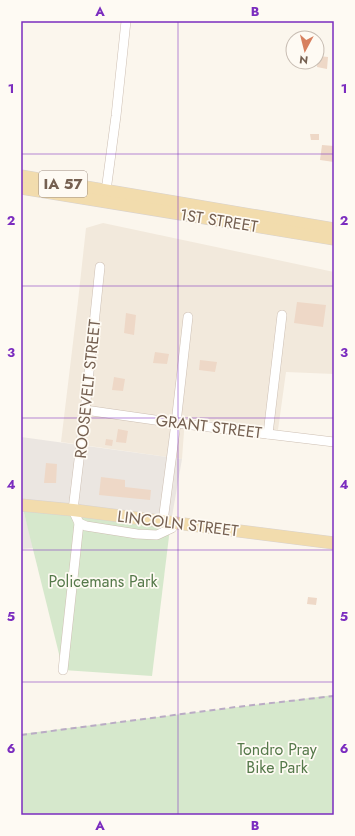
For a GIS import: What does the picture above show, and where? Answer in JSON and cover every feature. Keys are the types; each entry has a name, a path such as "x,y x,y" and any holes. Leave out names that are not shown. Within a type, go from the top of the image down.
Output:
{"main road":[{"name":"IA 57","path":"21,176 104,196"},
{"name":"IA 57","path":"21,188 104,196"},
{"name":"1ST STREET","path":"104,196 334,229"},
{"name":"1ST STREET","path":"104,196 334,239"},
{"name":"LINCOLN STREET","path":"21,505 73,510 334,543"}],"street":[{"path":"104,196 117,104 126,21"},
{"name":"ROOSEVELT STREET","path":"73,510 100,267"},
{"path":"268,434 282,315"},
{"path":"79,523 86,526 137,534 157,535 172,528 169,522 176,423 188,317"},
{"name":"GRANT STREET","path":"85,410 176,423 334,442"},
{"path":"64,670 79,523 73,510"}],"shaded area":[{"path":"103,223 334,272 334,374 286,372 278,430 185,418 182,459 61,442 86,228"},
{"path":"21,437 182,459 170,528 23,510 34,548 21,549"}],"green space":[{"name":"Policemans Park","path":"23,509 170,528 152,676 63,670"},
{"name":"Tondro Pray Bike Park","path":"334,695 334,815 21,815 21,734"}],"building":[{"path":"325,57 328,57 327,69 325,69"},
{"path":"310,134 319,134 319,140 311,140"},
{"path":"322,145 334,146 334,162 320,160"},
{"path":"297,302 326,305 323,327 294,323"},
{"path":"126,313 136,315 134,335 124,333"},
{"path":"155,352 169,354 167,364 153,363"},
{"path":"200,360 217,362 215,372 199,370"},
{"path":"114,377 125,379 123,391 112,390"},
{"path":"118,429 128,431 126,443 116,442"},
{"path":"106,439 113,440 112,446 105,445"},
{"path":"46,463 57,464 56,483 44,483"},
{"path":"101,477 125,480 125,487 151,490 150,500 99,495"},
{"path":"308,597 317,598 316,605 307,604"}],"railway":[{"path":"21,735 236,707 334,696"}]}
